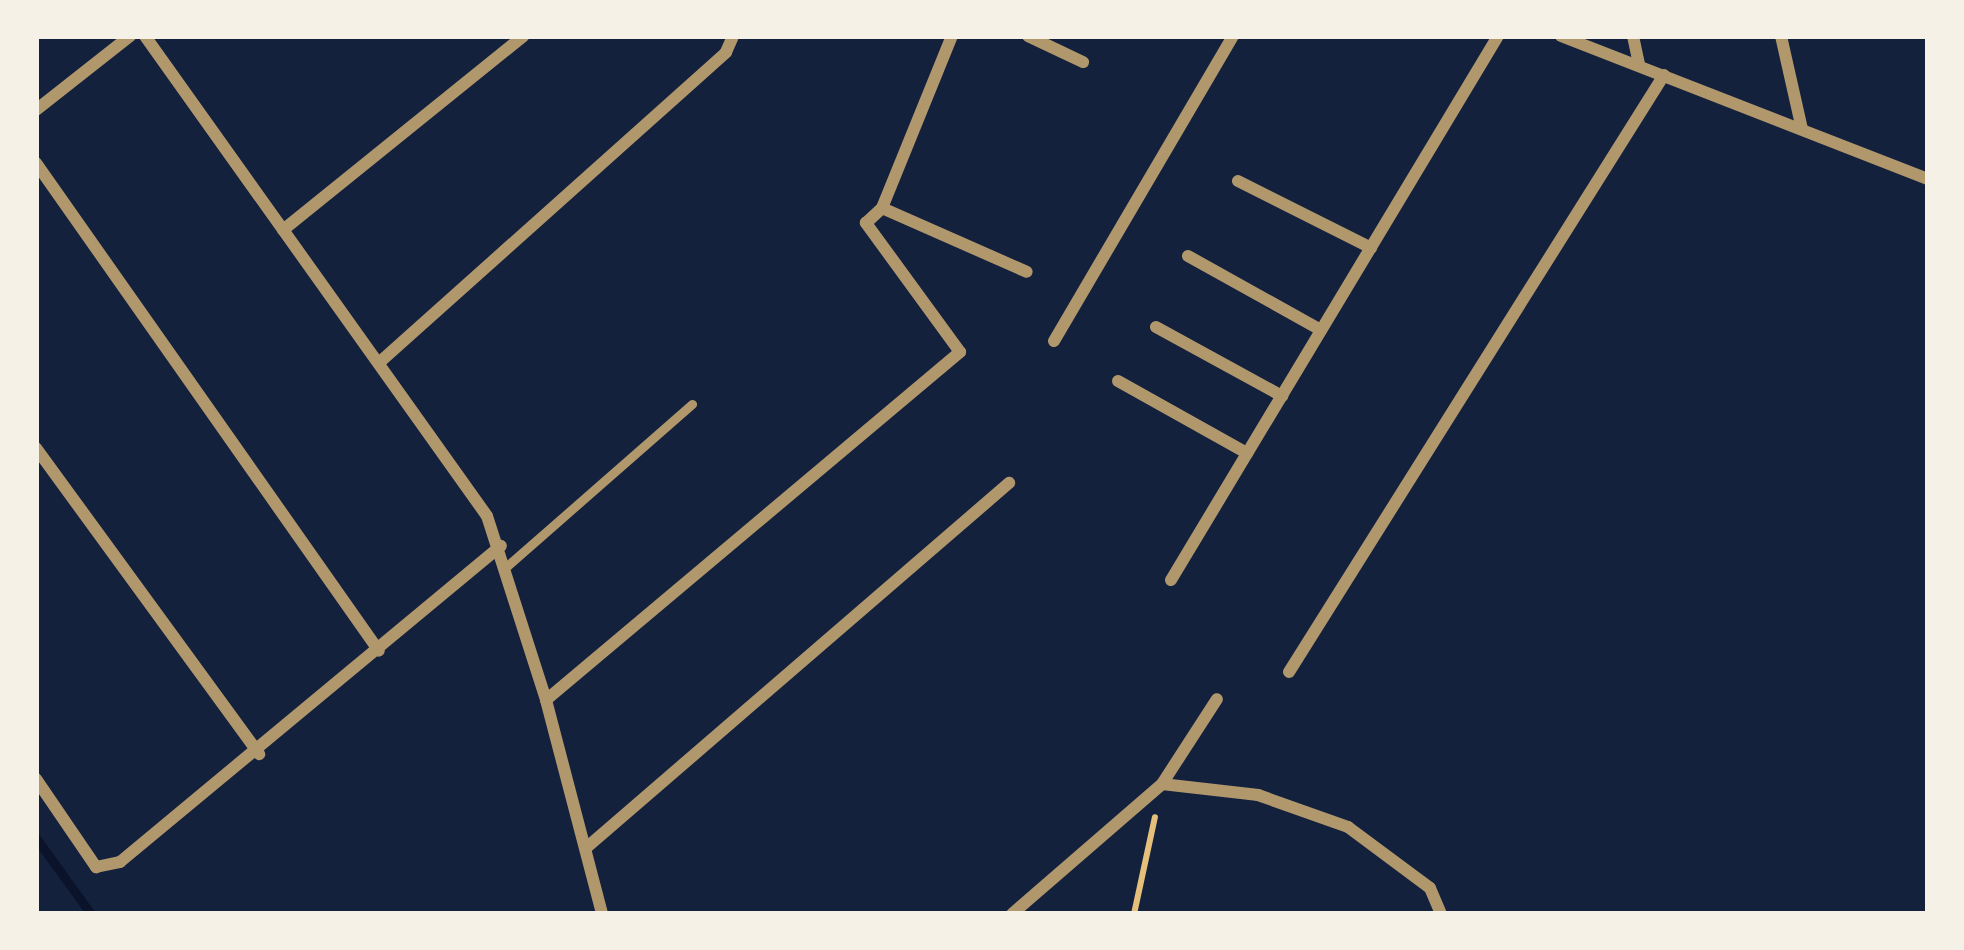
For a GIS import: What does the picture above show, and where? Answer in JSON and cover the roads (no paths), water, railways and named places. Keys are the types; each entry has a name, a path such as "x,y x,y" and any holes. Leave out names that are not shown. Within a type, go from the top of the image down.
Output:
{"street":[{"path":"36,110 130,36"},
{"path":"146,36 381,361 501,546 602,914"},
{"path":"283,230 523,36"},
{"path":"381,361 726,52 733,36"},
{"path":"546,700 960,352 866,223 882,208 952,36"},
{"path":"1028,36 1083,62"},
{"path":"1054,341 1233,36"},
{"path":"1172,580 1498,36"},
{"path":"1561,36 1928,179"},
{"path":"1633,36 1639,65"},
{"path":"1781,36 1802,129"},
{"path":"1289,672 1664,75"},
{"path":"36,163 379,651"},
{"path":"1238,181 1371,248"},
{"path":"882,208 1027,272"},
{"path":"1188,256 1322,330"},
{"path":"1156,327 1282,396"},
{"path":"1118,381 1247,453"},
{"path":"36,448 260,754"},
{"path":"586,848 1009,483"},
{"path":"36,779 96,867 120,862 260,754 501,546"},
{"path":"1012,914 1162,784 1217,699"},
{"path":"1162,784 1258,796 1348,827 1430,888 1441,914"}],"lane":[{"path":"507,566 692,404"}],"waterway":[{"path":"36,838 91,914"}]}
